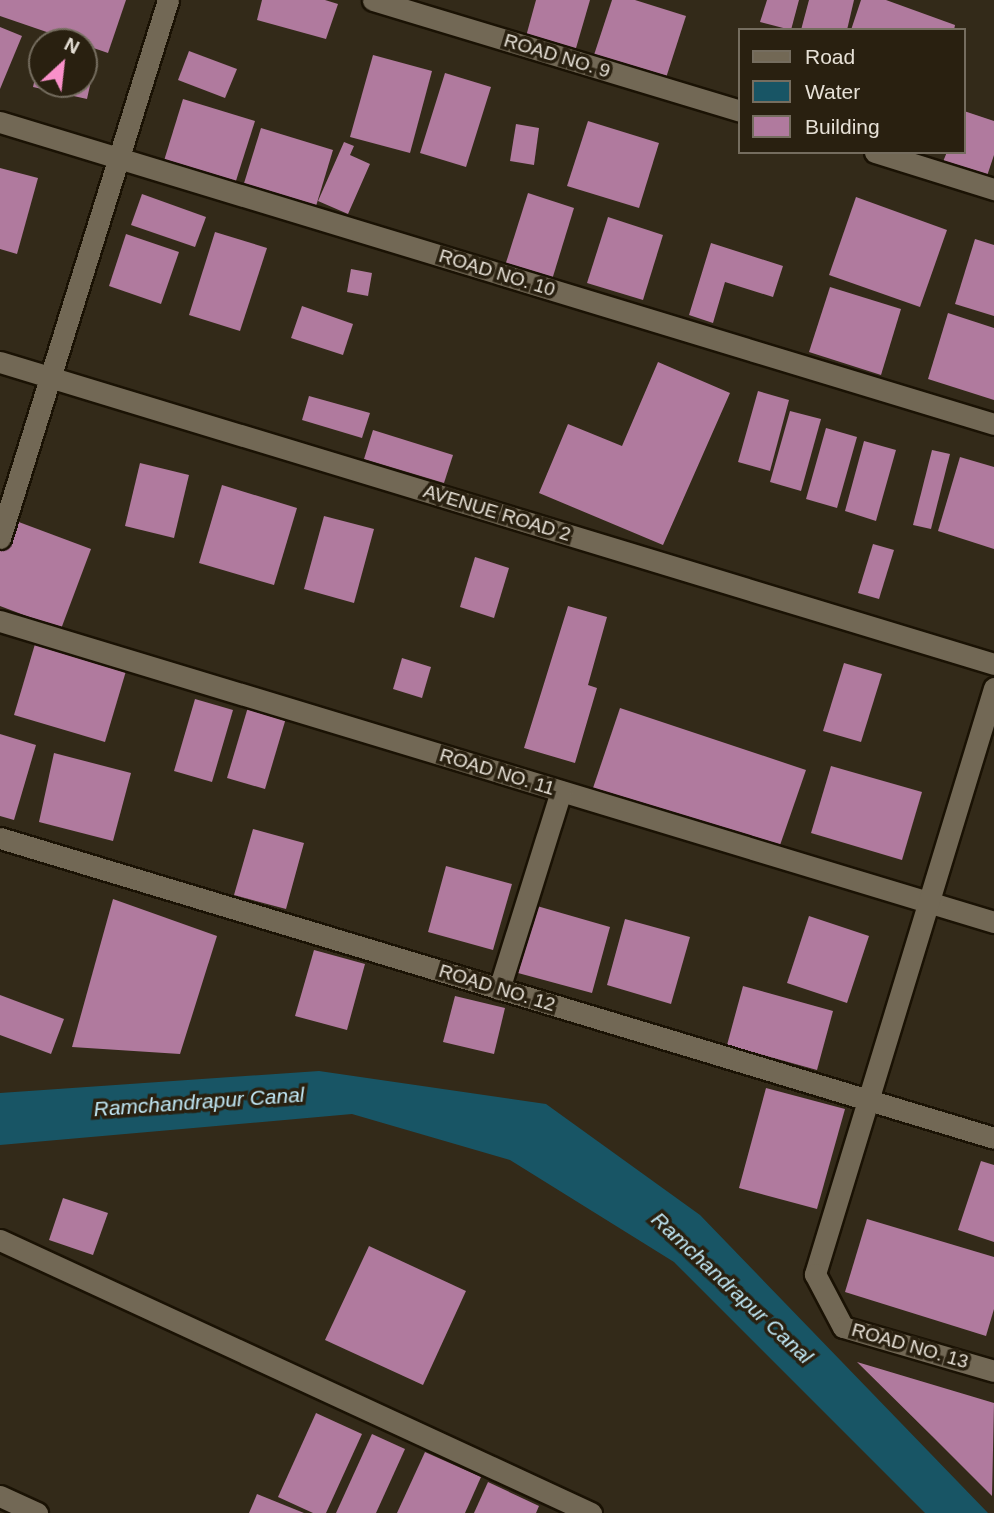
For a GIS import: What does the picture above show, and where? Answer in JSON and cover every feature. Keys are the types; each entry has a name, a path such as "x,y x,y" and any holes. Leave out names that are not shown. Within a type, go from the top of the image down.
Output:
{"street":[{"path":"0,538 168,0"},
{"name":"ROAD NO. 9","path":"373,0 738,110"},
{"name":"ROAD NO. 10","path":"0,122 994,424"},
{"path":"881,154 994,188"},
{"name":"AVENUE ROAD 2","path":"0,362 994,664"},
{"name":"ROAD NO. 11","path":"0,621 994,922"},
{"path":"868,1100 994,688"},
{"path":"499,989 561,791"},
{"name":"ROAD NO. 12","path":"0,838 994,1138"},
{"name":"ROAD NO. 13","path":"868,1100 815,1274 843,1327 994,1371"},
{"path":"0,1240 591,1513"},
{"path":"0,1496 37,1513"}],"water":[{"name":"Ramchandrapur Canal","path":"319,1071 546,1104 700,1215 988,1513 925,1513 674,1262 510,1160 352,1114 0,1145 0,1093"}],"building":[{"path":"0,0 126,0 108,53 98,50 98,28 35,28 0,16"},
{"path":"262,0 325,0 338,4 326,39 257,20"},
{"path":"536,0 590,0 574,55 525,40"},
{"path":"612,0 635,0 686,16 665,81 593,58"},
{"path":"767,0 799,0 792,28 760,22"},
{"path":"809,0 854,0 847,28 802,28"},
{"path":"861,0 886,0 955,25 954,28 852,28"},
{"path":"0,27 22,36 0,89"},
{"path":"189,51 237,69 225,98 178,80"},
{"path":"373,55 432,71 410,153 350,137"},
{"path":"445,73 491,87 466,167 420,153"},
{"path":"183,99 255,121 234,187 163,164"},
{"path":"966,112 994,121 994,155 986,179 942,164 946,154 966,154"},
{"path":"588,121 659,143 639,208 567,186"},
{"path":"516,124 539,128 534,165 510,161"},
{"path":"261,128 333,150 313,216 241,193"},
{"path":"344,142 354,146 350,155 370,164 348,214 318,201"},
{"path":"0,168 38,178 17,254 0,249"},
{"path":"528,193 574,208 551,283 504,269"},
{"path":"142,194 206,217 195,247 131,225"},
{"path":"856,197 947,230 920,307 829,275"},
{"path":"608,217 663,235 643,300 587,283"},
{"path":"215,232 267,248 240,331 189,315"},
{"path":"126,234 179,252 161,304 109,286"},
{"path":"975,239 994,245 994,316 955,304"},
{"path":"711,243 783,266 773,297 725,282 713,323 689,315"},
{"path":"351,269 372,273 368,296 347,292"},
{"path":"830,287 901,309 881,375 809,352"},
{"path":"302,306 353,324 343,355 291,338"},
{"path":"948,313 994,328 994,400 928,379"},
{"path":"658,362 730,393 663,545 539,493 568,424 622,446"},
{"path":"758,391 789,400 770,471 738,462"},
{"path":"309,396 370,413 362,438 302,420"},
{"path":"790,411 821,419 801,491 770,482"},
{"path":"826,428 857,437 837,508 806,499"},
{"path":"373,430 453,455 444,483 364,459"},
{"path":"864,441 896,450 876,521 845,511"},
{"path":"932,450 950,454 931,529 913,525"},
{"path":"960,457 994,467 994,549 938,531"},
{"path":"140,463 189,475 174,538 125,526"},
{"path":"222,485 297,508 274,585 199,563"},
{"path":"0,515 91,549 61,629 0,606"},
{"path":"324,516 374,529 354,603 304,589"},
{"path":"873,544 894,550 879,599 858,593"},
{"path":"475,557 509,568 494,618 460,607"},
{"path":"568,606 607,617 588,685 597,688 575,763 524,748"},
{"path":"35,644 126,671 105,742 14,715"},
{"path":"402,658 431,667 422,698 393,689"},
{"path":"844,663 882,674 861,742 823,731"},
{"path":"195,699 233,710 212,782 174,771"},
{"path":"248,707 286,718 265,789 227,778"},
{"path":"620,708 806,770 778,851 593,788"},
{"path":"0,734 36,745 14,820 0,816"},
{"path":"54,753 131,773 113,841 39,822"},
{"path":"831,766 922,792 902,860 811,833"},
{"path":"253,829 304,843 286,909 234,895"},
{"path":"446,866 512,884 493,950 428,932"},
{"path":"113,899 217,936 180,1054 72,1047"},
{"path":"537,906 610,927 592,993 518,973"},
{"path":"809,916 869,936 847,1003 787,983"},
{"path":"625,919 690,937 671,1004 607,985"},
{"path":"314,950 365,964 347,1030 295,1016"},
{"path":"743,986 833,1011 817,1070 727,1045"},
{"path":"0,995 64,1019 51,1054 0,1035"},
{"path":"455,996 505,1008 494,1054 443,1042"},
{"path":"766,1088 845,1109 817,1209 739,1188"},
{"path":"981,1161 994,1165 994,1242 958,1230"},
{"path":"63,1198 108,1213 93,1255 49,1240"},
{"path":"867,1219 994,1257 994,1309 986,1336 845,1292"},
{"path":"369,1246 466,1291 423,1385 325,1340"},
{"path":"857,1362 994,1403 992,1496 932,1436"},
{"path":"316,1413 362,1434 326,1513 313,1513 278,1497"},
{"path":"372,1434 405,1449 376,1513 336,1513"},
{"path":"425,1452 481,1477 465,1513 397,1513"},
{"path":"488,1482 539,1506 536,1513 474,1513"},
{"path":"257,1494 304,1513 249,1513"}]}
